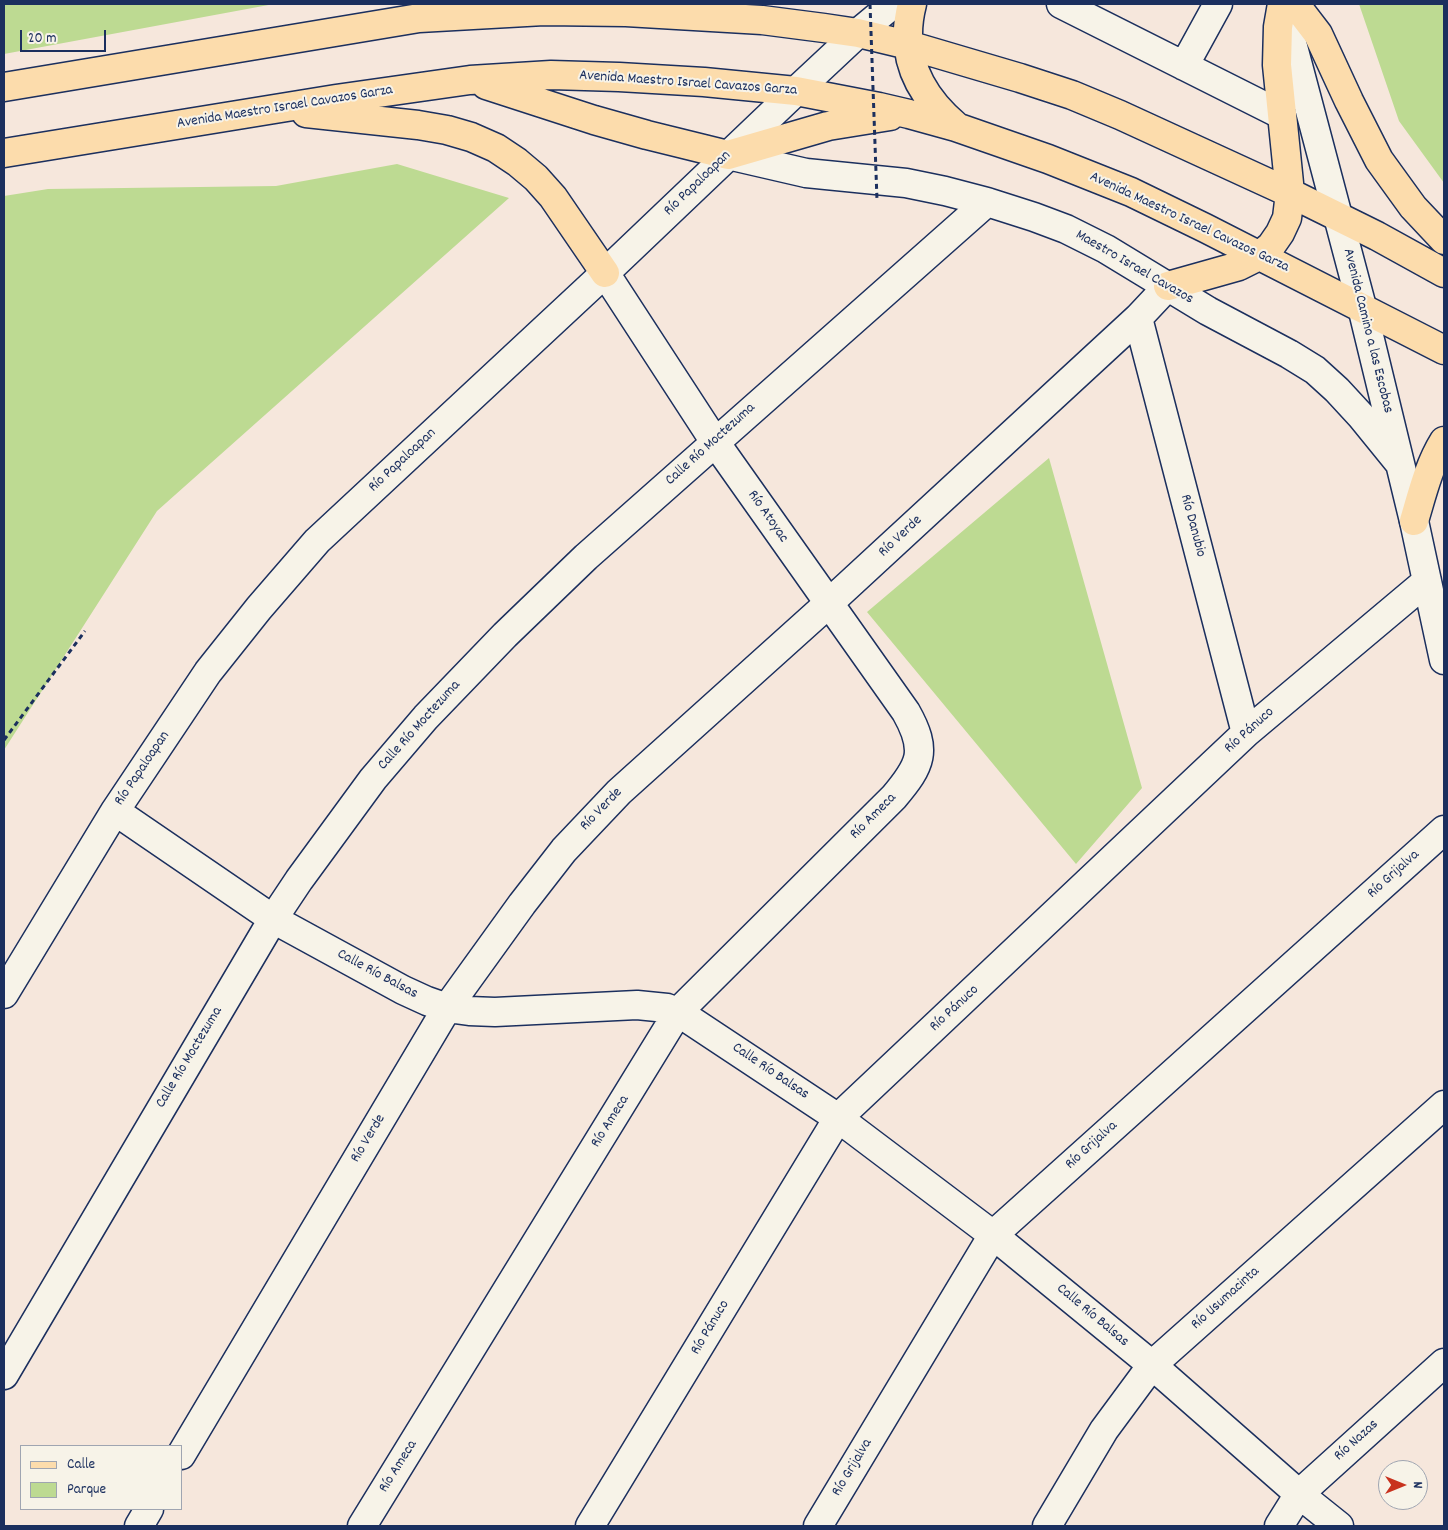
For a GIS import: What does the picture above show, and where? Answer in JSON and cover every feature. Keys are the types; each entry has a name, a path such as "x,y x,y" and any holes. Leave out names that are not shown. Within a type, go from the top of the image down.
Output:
{"main road":[{"path":"703,16 732,4"},
{"path":"912,4 908,23 908,45 918,80 928,98 941,114 956,127"},
{"path":"1168,286 1240,266 1259,256 1271,246 1287,218 1290,193 1277,65 1278,27 1282,4"},
{"path":"1295,4 1318,34 1379,160 1413,207 1444,240"},
{"path":"4,87 419,18 544,11 626,12 762,20 858,33 908,45 1072,95 1290,193 1377,236 1444,273"},
{"name":"Avenida Maestro Israel Cavazos Garza","path":"4,153 470,80 551,76 619,77 704,82 796,91 879,107 956,127 1048,159 1131,192 1444,350"},
{"path":"470,80 594,120 728,155 828,126 909,114"},
{"path":"273,110 418,125 447,130 471,137 496,148 517,162 542,184 605,273"},
{"path":"1414,521 1428,475 1444,441"}],"street":[{"name":"Río Papaloapan","path":"4,994 116,811 208,672 259,608 317,541 605,273 858,33 893,4"},
{"path":"1061,4 1282,115"},
{"path":"1184,66 1218,4"},
{"name":"Avenida Camino a las Escobas","path":"1282,4 1362,307 1414,521 1444,660"},
{"name":"Maestro Israel Cavazos","path":"728,155 806,173 906,183 986,202 1066,229 1106,248 1208,311 1290,354 1315,370 1361,416 1400,464"},
{"name":"Calle Río Moctezuma","path":"4,1375 273,919 299,880 373,779 426,717 505,635 580,563 986,202"},
{"name":"Río Atoyac","path":"605,273 715,442 906,712 913,726 918,745 918,763"},
{"name":"Río Verde","path":"182,1453 447,1008 522,904 564,850 619,792 828,604 1138,318 1168,286"},
{"name":"Río Danubio","path":"1138,318 1246,733"},
{"name":"Río Pánuco","path":"590,1526 838,1118 1246,733 1427,581"},
{"name":"Río Ameca","path":"362,1526 678,1012 894,797 908,781 918,763"},
{"name":"Calle Río Balsas","path":"116,811 273,919 403,990 427,1001 447,1008 495,1012 638,1005 667,1008 678,1012 838,1118 993,1235 1152,1366 1298,1494 1339,1526"},
{"name":"Río Grijalva","path":"818,1526 993,1235 1444,830"},
{"name":"Río Usumacinta","path":"1047,1526 1104,1430 1152,1366 1444,1104"},
{"name":"Río Nazas","path":"1279,1526 1298,1494 1444,1363"},
{"path":"139,1526 148,1510"}],"path":[{"path":"870,4 876,200"},
{"path":"4,740 84,631"}],"green space":[{"path":"4,4 274,4 4,54"},
{"path":"1359,4 1444,4 1444,183 1399,121"},
{"path":"397,164 509,198 157,511 4,750 4,196 48,189 276,186"},
{"path":"1049,458 1142,788 1076,864 867,612"}]}
